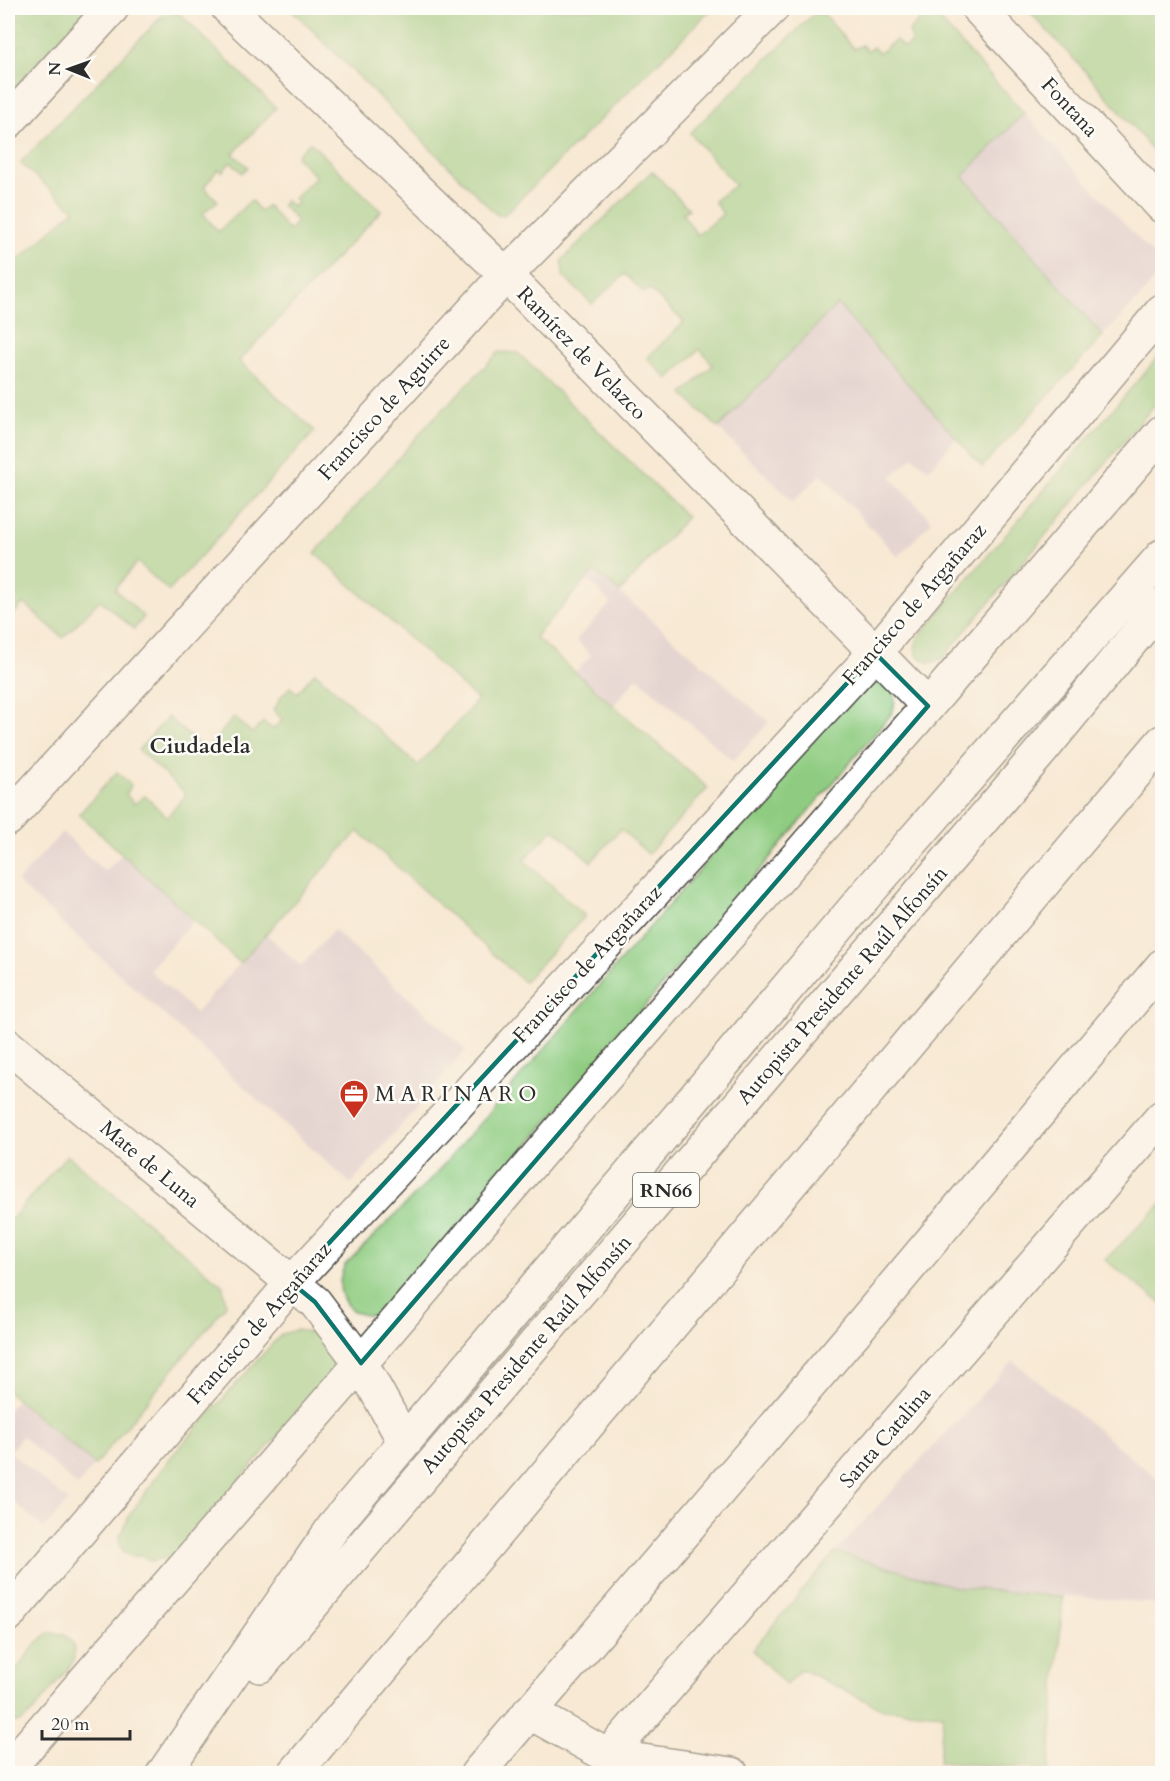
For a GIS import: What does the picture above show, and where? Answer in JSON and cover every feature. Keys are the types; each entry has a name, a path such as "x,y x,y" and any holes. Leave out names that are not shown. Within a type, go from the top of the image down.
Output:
{"main road":[{"path":"8,122 112,8"},
{"name":"Ramírez de Velazco","path":"228,8 506,275 927,706"},
{"name":"Francisco de Aguirre","path":"8,819 506,275 772,8"},
{"name":"Fontana","path":"978,8 1162,206"},
{"name":"Francisco de Argañaraz","path":"8,1615 292,1283 875,652 1162,310"},
{"path":"9,1762 361,1364 582,1104 1162,432"},
{"path":"163,1773 337,1522 869,891 1162,556"},
{"name":"Autopista Presidente Raúl Alfonsín","path":"168,1773 1042,750 1162,604"},
{"path":"294,1773 1162,742"},
{"path":"477,1773 1158,977"},
{"name":"Mate de Luna","path":"8,1046 315,1302 361,1364 404,1441"},
{"name":"Santa Catalina","path":"608,1756 1162,1117"},
{"path":"529,1712 608,1756 732,1773"}],"highlighted area":[{"path":"875,653 928,706 361,1363 315,1302 292,1283"}],"shaded area":[{"path":"1024,113 1156,258 1156,278 1103,336 963,176"},
{"path":"837,304 956,438 929,470 913,457 891,477 932,521 898,557 821,474 793,502 718,428"},
{"path":"595,571 769,722 733,761 637,677 613,706 575,672 591,656 576,640 611,603 587,579"},
{"path":"62,832 105,872 122,854 194,920 149,970 196,1013 266,934 301,966 334,930 466,1050 351,1184 17,882"},
{"path":"1013,1361 1162,1482 1162,1604 955,1587 835,1552"},
{"path":"16,1400 95,1465 77,1486 22,1436 10,1452 68,1501 44,1529 8,1496 8,1410"}],"green space":[{"path":"8,8 91,8 8,96"},
{"path":"290,8 712,9 504,215 497,215"},
{"path":"1026,8 1162,8 1162,161 1087,73"},
{"path":"819,9 854,49 862,45 867,51 873,47 879,53 896,40 904,48 912,41 909,31 930,9 1024,113 963,176 1103,336 982,467 837,304 718,428 683,394 713,365 700,349 668,379 647,358 684,322 649,289 644,293 625,274 592,304 563,276 562,260 652,171 689,209 682,213 697,235 723,214 714,201 735,185 690,133"},
{"path":"178,12 276,108 233,154 248,167 242,173 231,162 222,172 218,169 204,187 218,201 203,213 218,232 251,200 260,211 268,206 289,231 297,221 282,205 285,200 293,207 297,203 294,198 316,177 296,156 310,142 381,211 239,361 315,431 169,591 137,562 115,589 144,617 134,629 100,600 63,638 24,603 8,620 8,269 74,210 20,163 163,15"},
{"path":"499,352 518,353 687,517 620,592 594,571 535,637 708,788 648,854 621,829 591,862 554,829 524,860 585,916 524,982 358,831 240,963 79,814 117,772 131,785 126,794 134,804 145,796 167,817 186,794 138,750 168,717 206,751 234,717 252,733 263,722 273,729 283,720 273,710 278,700 290,687 297,693 315,672 418,766 478,700 315,553 431,421"},
{"path":"1162,352 1162,396 942,659 930,663 918,657 915,648 918,637"},
{"path":"872,680 884,683 892,690 894,707 892,713 391,1307 380,1314 367,1315 351,1309 341,1294 341,1275 345,1265 433,1177 859,686"},
{"path":"67,1155 223,1286 226,1305 95,1465 8,1392 8,1223"},
{"path":"1162,1203 1162,1304 1105,1260"},
{"path":"296,1330 314,1334 326,1342 332,1354 333,1373 172,1557 150,1561 141,1555 132,1556 125,1553 119,1538 128,1517 170,1458 271,1345 282,1334"},
{"path":"835,1552 955,1587 1063,1597 1049,1770 939,1762 943,1714 883,1709 801,1669 786,1685 752,1650"},
{"path":"48,1633 64,1634 74,1645 74,1661 33,1712 21,1722 8,1722 8,1680 36,1644"}],"place":[{"name":"M A R I N A R O","path":"354,1120"}],"district":[{"name":"Ciudadela","path":"200,745"}]}
